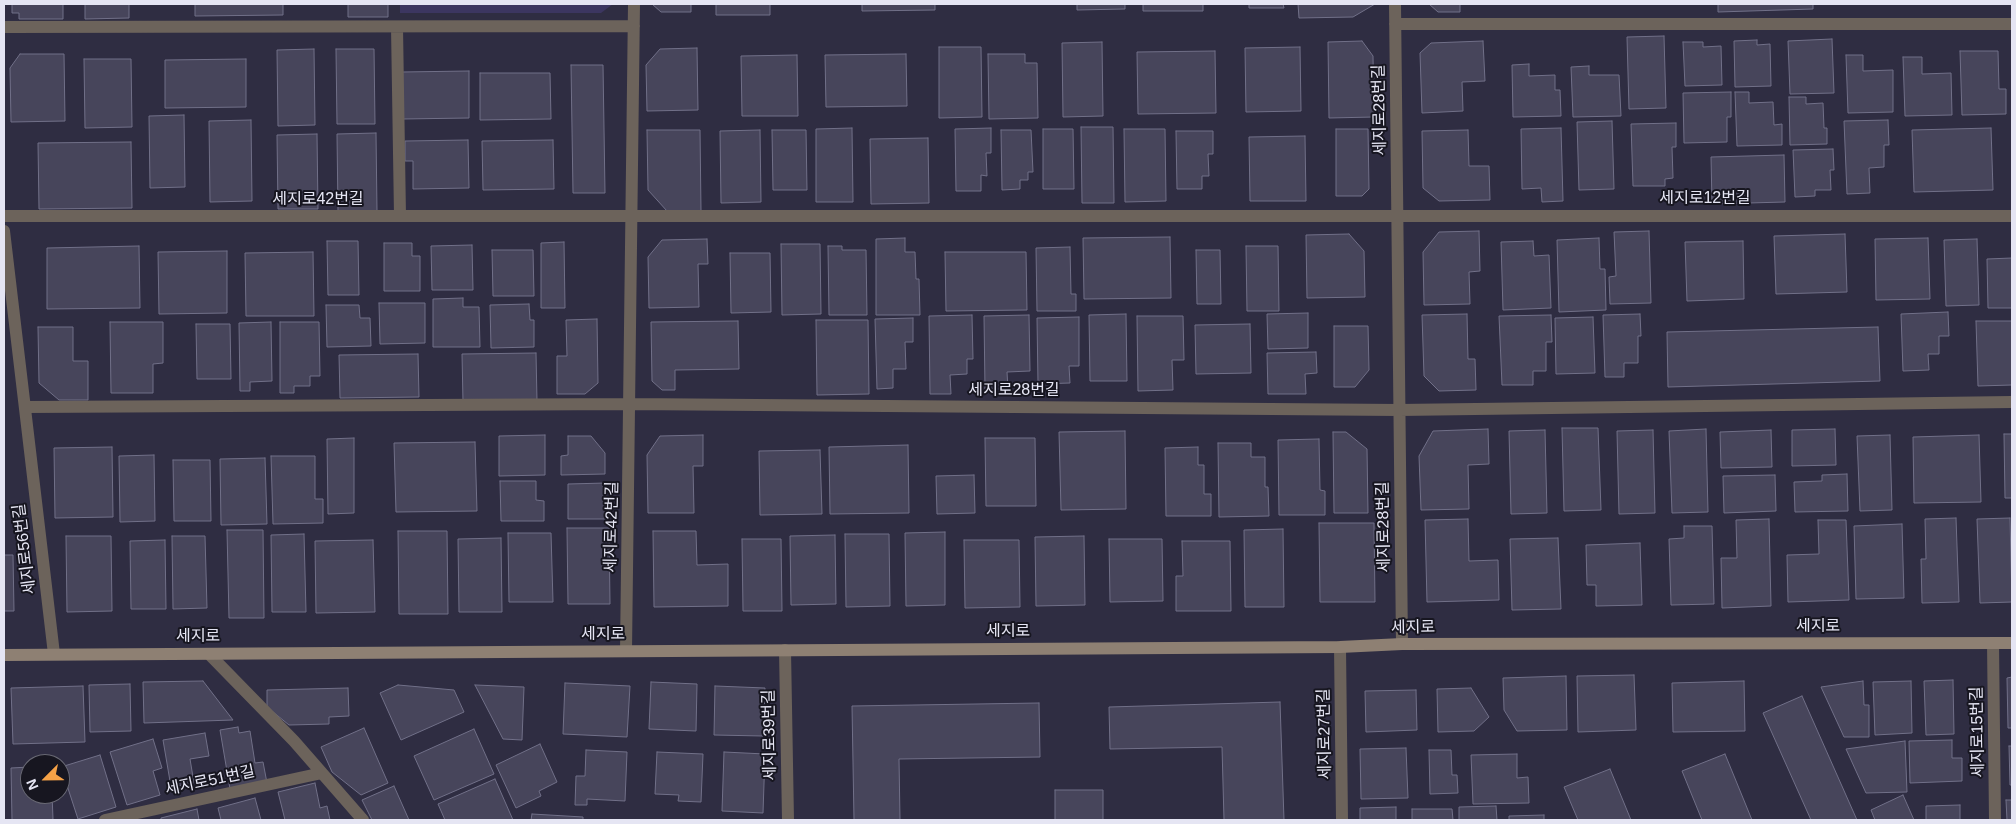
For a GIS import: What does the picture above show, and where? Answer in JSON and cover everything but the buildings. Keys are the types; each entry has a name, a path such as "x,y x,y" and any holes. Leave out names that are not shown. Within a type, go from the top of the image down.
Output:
{"street":[{"name":"세지로42번길","path":"626,651 634,4"},
{"name":"세지로28번길","path":"1395,4 1402,644"},
{"path":"1395,24 2012,24"},
{"path":"4,27 634,26"},
{"path":"397,27 400,216"},
{"name":"세지로42번길","path":"4,216 632,216"},
{"path":"632,216 1397,216"},
{"name":"세지로12번길","path":"1397,216 2012,216"},
{"name":"세지로56번길","path":"4,231 54,654"},
{"path":"1399,410 2012,402"},
{"path":"24,407 629,404"},
{"name":"세지로28번길","path":"629,404 1399,410"},
{"name":"세지로15번길","path":"1993,643 1995,820"},
{"name":"세지로","path":"4,655 1340,647 1402,644 2012,643"},
{"name":"세지로27번길","path":"1340,647 1342,820"},
{"name":"세지로39번길","path":"785,650 788,820"},
{"path":"209,654 294,741 363,820"},
{"name":"세지로51번길","path":"105,820 322,773"}],"shaded area":[{"path":"400,4 613,4 601,13 400,13"}]}
